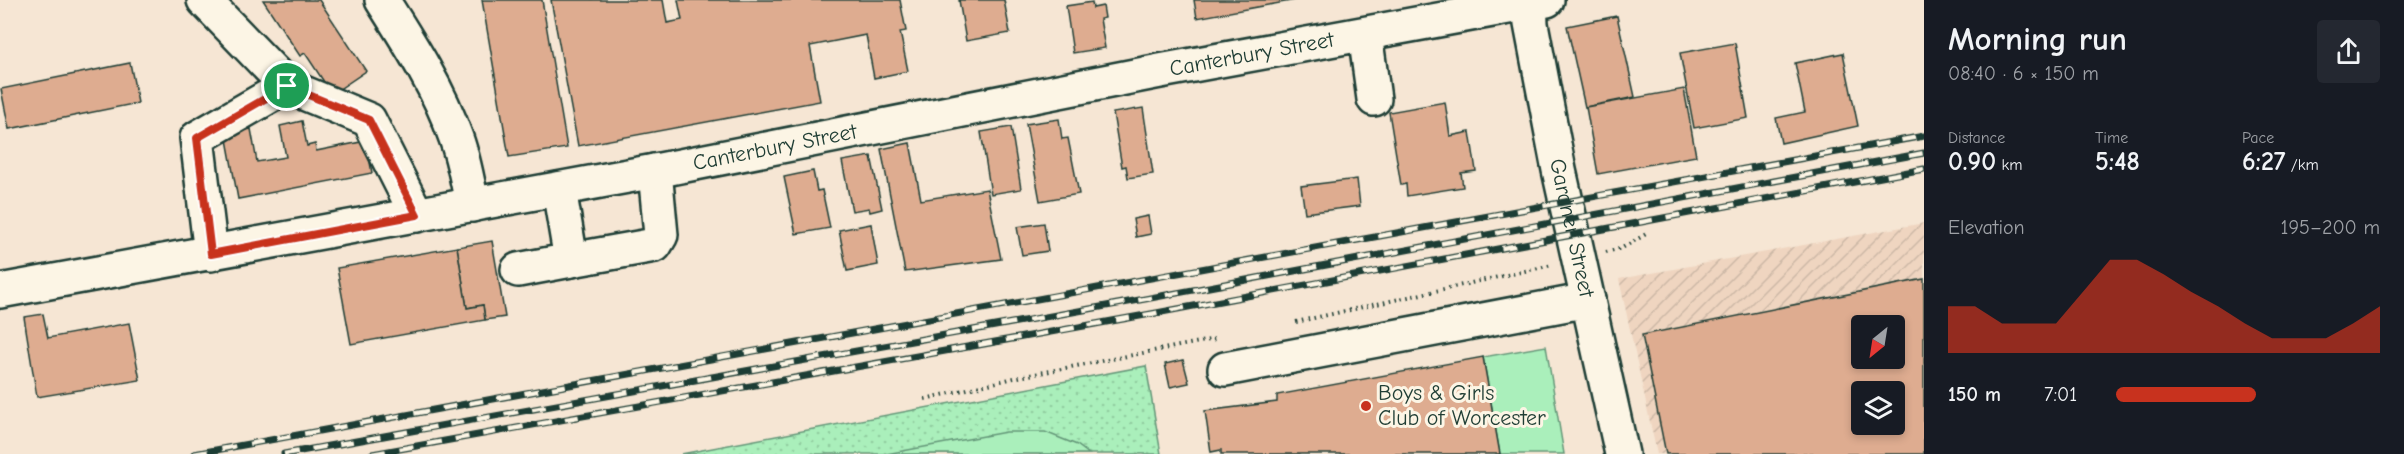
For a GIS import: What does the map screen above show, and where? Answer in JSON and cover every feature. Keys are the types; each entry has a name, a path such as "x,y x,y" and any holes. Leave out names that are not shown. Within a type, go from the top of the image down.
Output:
{"street":[{"path":"204,0 287,86 369,120 417,215"},
{"path":"382,0 420,62 452,126 466,170 472,205"},
{"name":"Canterbury Street","path":"0,291 655,171 1160,71 1536,1"},
{"name":"Gardner Street","path":"1536,1 1531,24 1578,259 1622,454"},
{"path":"1365,34 1374,99"},
{"path":"211,254 197,138 287,86"},
{"path":"518,270 655,245 661,235 655,171"},
{"path":"559,189 571,260"},
{"path":"1222,354 1588,300"}],"path":[{"path":"1286,324 1622,248 1646,234"},
{"path":"926,399 1014,378 1222,354"}],"shaded area":[{"path":"1924,223 1924,454 1657,454 1619,279"}],"green space":[{"path":"1546,346 1564,454 1500,454 1483,357"},
{"path":"1146,366 1161,454 681,454"},
{"path":"1006,432 1045,432 1077,445 1089,454 886,454"}],"building":[{"path":"263,0 319,0 366,71 332,94 305,53 300,56"},
{"path":"482,0 542,0 567,148 509,157"},
{"path":"551,0 663,0 667,23 682,20 678,0 900,0 906,31 900,32 908,71 874,78 866,35 810,46 820,101 578,146"},
{"path":"959,0 1004,0 1010,33 966,41"},
{"path":"1194,0 1296,0 1197,18"},
{"path":"1092,2 1093,8 1103,6 1105,18 1100,19 1105,48 1073,53 1066,6"},
{"path":"1617,16 1635,97 1585,107 1567,26"},
{"path":"1735,43 1748,118 1694,128 1680,53"},
{"path":"1843,53 1858,126 1781,143 1776,118 1805,112 1795,63"},
{"path":"130,63 138,103 9,129 1,89"},
{"path":"1684,89 1696,156 1598,174 1586,107"},
{"path":"1445,102 1450,136 1470,132 1476,171 1461,173 1463,187 1407,196 1406,184 1401,185 1389,112"},
{"path":"1143,108 1153,174 1128,178 1126,166 1122,167 1113,113"},
{"path":"1059,119 1062,139 1068,138 1079,194 1040,201 1026,124"},
{"path":"302,121 307,146 315,144 316,151 366,141 372,173 238,199 226,134 251,129 257,162 286,157 280,126"},
{"path":"1011,127 1021,189 991,194 981,132"},
{"path":"910,143 921,200 987,189 1001,259 905,272 881,149"},
{"path":"871,156 882,209 870,212 869,208 852,211 842,161"},
{"path":"813,171 817,191 822,190 830,228 796,234 784,177"},
{"path":"1357,179 1360,206 1305,213 1301,186"},
{"path":"1148,216 1151,234 1136,237 1133,219"},
{"path":"1044,223 1048,251 1022,255 1017,227"},
{"path":"871,224 878,265 847,271 839,230"},
{"path":"492,241 505,317 485,320 483,305 467,308 457,247"},
{"path":"457,247 467,308 483,305 485,320 351,344 337,268"},
{"path":"1924,279 1924,454 1666,454 1642,335"},
{"path":"43,314 48,338 129,323 140,380 37,397 24,317"},
{"name":"Boys & Girls Club of Worcester","path":"1483,357 1500,454 1221,454 1221,450 1211,452 1205,411 1277,402 1277,395"},
{"path":"1183,360 1189,383 1170,387 1165,364"}],"railway":[{"path":"194,454 1924,136"},
{"path":"284,454 1145,299 1924,153"},
{"path":"372,454 1151,314 1924,169"}],"place":[{"name":"Boys & Girls Club of Worcester","path":"1366,406"}],"route":[{"path":"287,86 369,120 417,215 211,254 197,138 287,86"}]}
